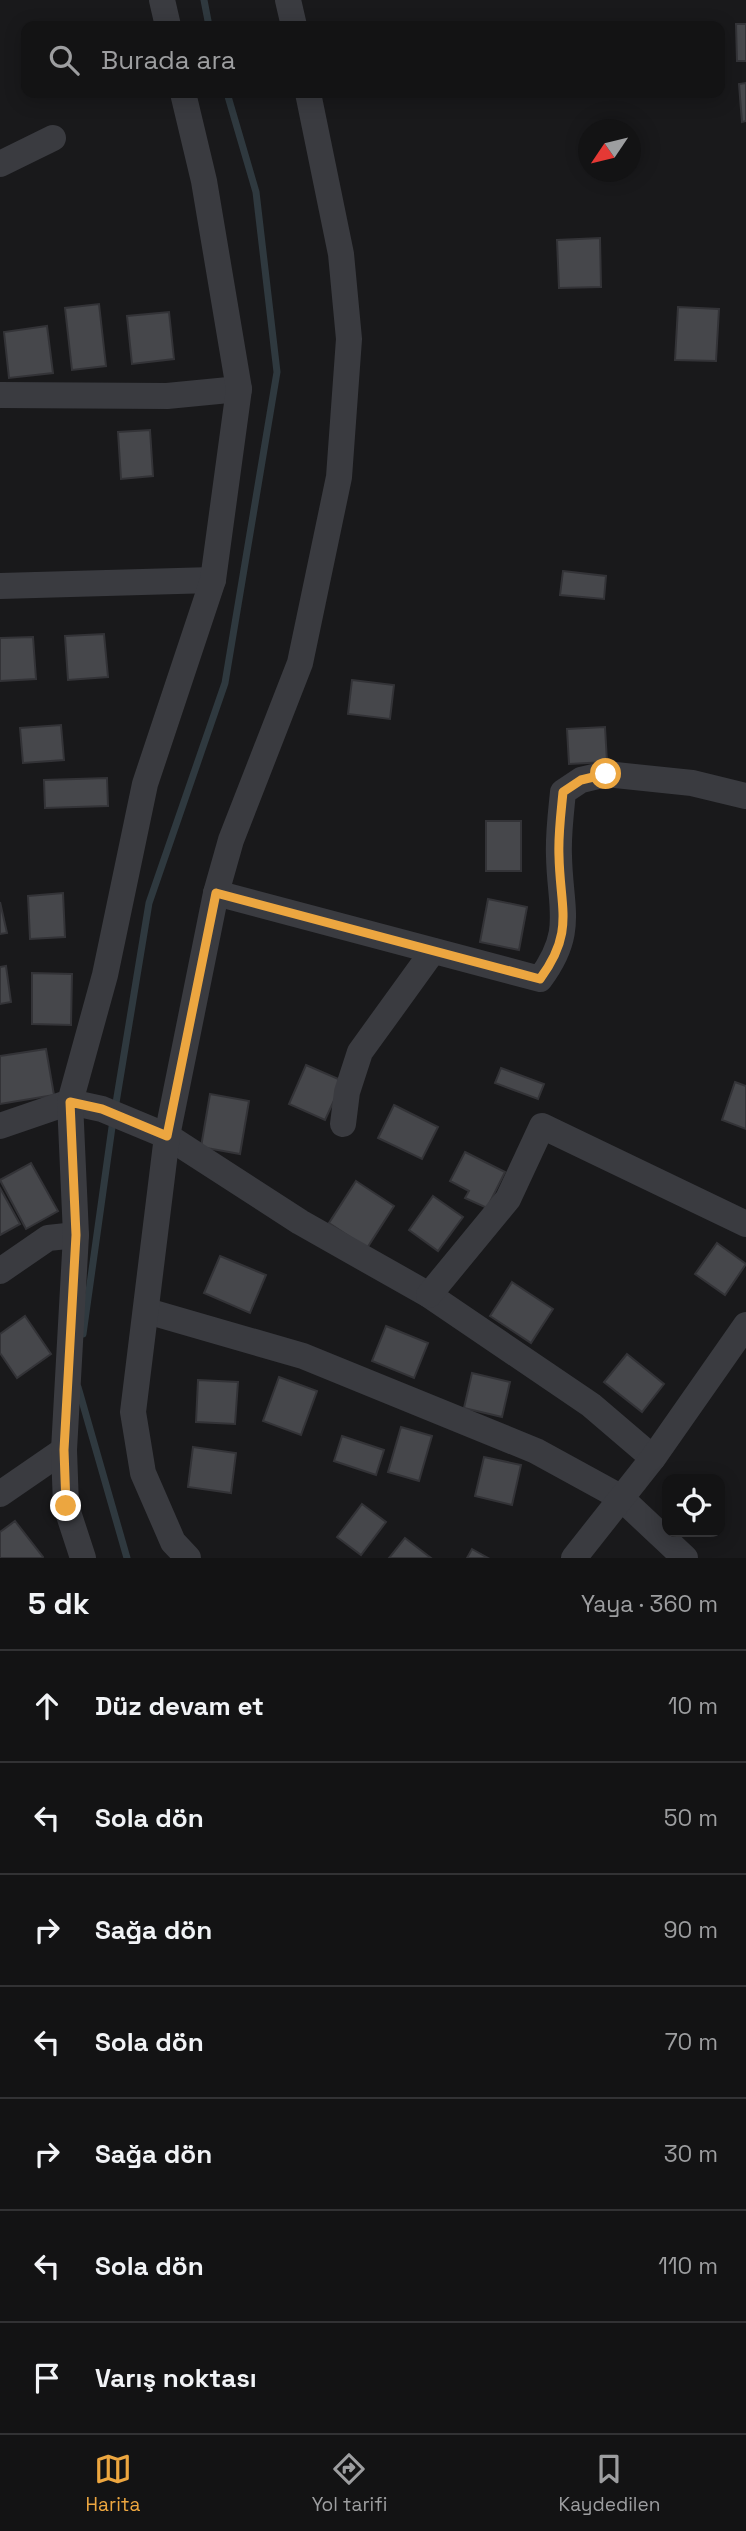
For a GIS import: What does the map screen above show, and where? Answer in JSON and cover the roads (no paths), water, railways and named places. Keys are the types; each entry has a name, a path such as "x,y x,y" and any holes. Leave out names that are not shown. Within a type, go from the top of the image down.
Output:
{"street":[{"path":"162,0 167,21"},
{"path":"288,0 293,21"},
{"path":"83,1558 66,1506 64,1450 76,1235 70,1102 105,975 145,784 213,580 239,390 204,181 184,98"},
{"path":"188,1558 173,1542 143,1473 134,1412 147,1311 159,1133 231,840 300,663 339,477 349,339 341,254 309,98"},
{"path":"0,164 53,138"},
{"path":"0,395 167,396 239,390"},
{"path":"0,586 213,580"},
{"path":"216,893 540,979 554,961 564,932 559,858 563,792 581,780 606,774 692,783 746,796"},
{"path":"343,1124 347,1092 360,1052 433,951"},
{"path":"0,1126 70,1102 102,1109 159,1133 300,1222 429,1295 591,1405 653,1458"},
{"path":"429,1295 508,1199 542,1126 746,1224"},
{"path":"0,1272 48,1238 76,1235"},
{"path":"147,1311 303,1356 536,1451 620,1497 685,1558"},
{"path":"574,1558 653,1458 746,1325"},
{"path":"0,1494 64,1450"}],"waterway":[{"path":"204,0 208,21"},
{"path":"115,1109 149,903 225,683 277,372 256,192 228,98"},
{"path":"83,1334 113,1120"},
{"path":"78,1387 127,1558"}]}
